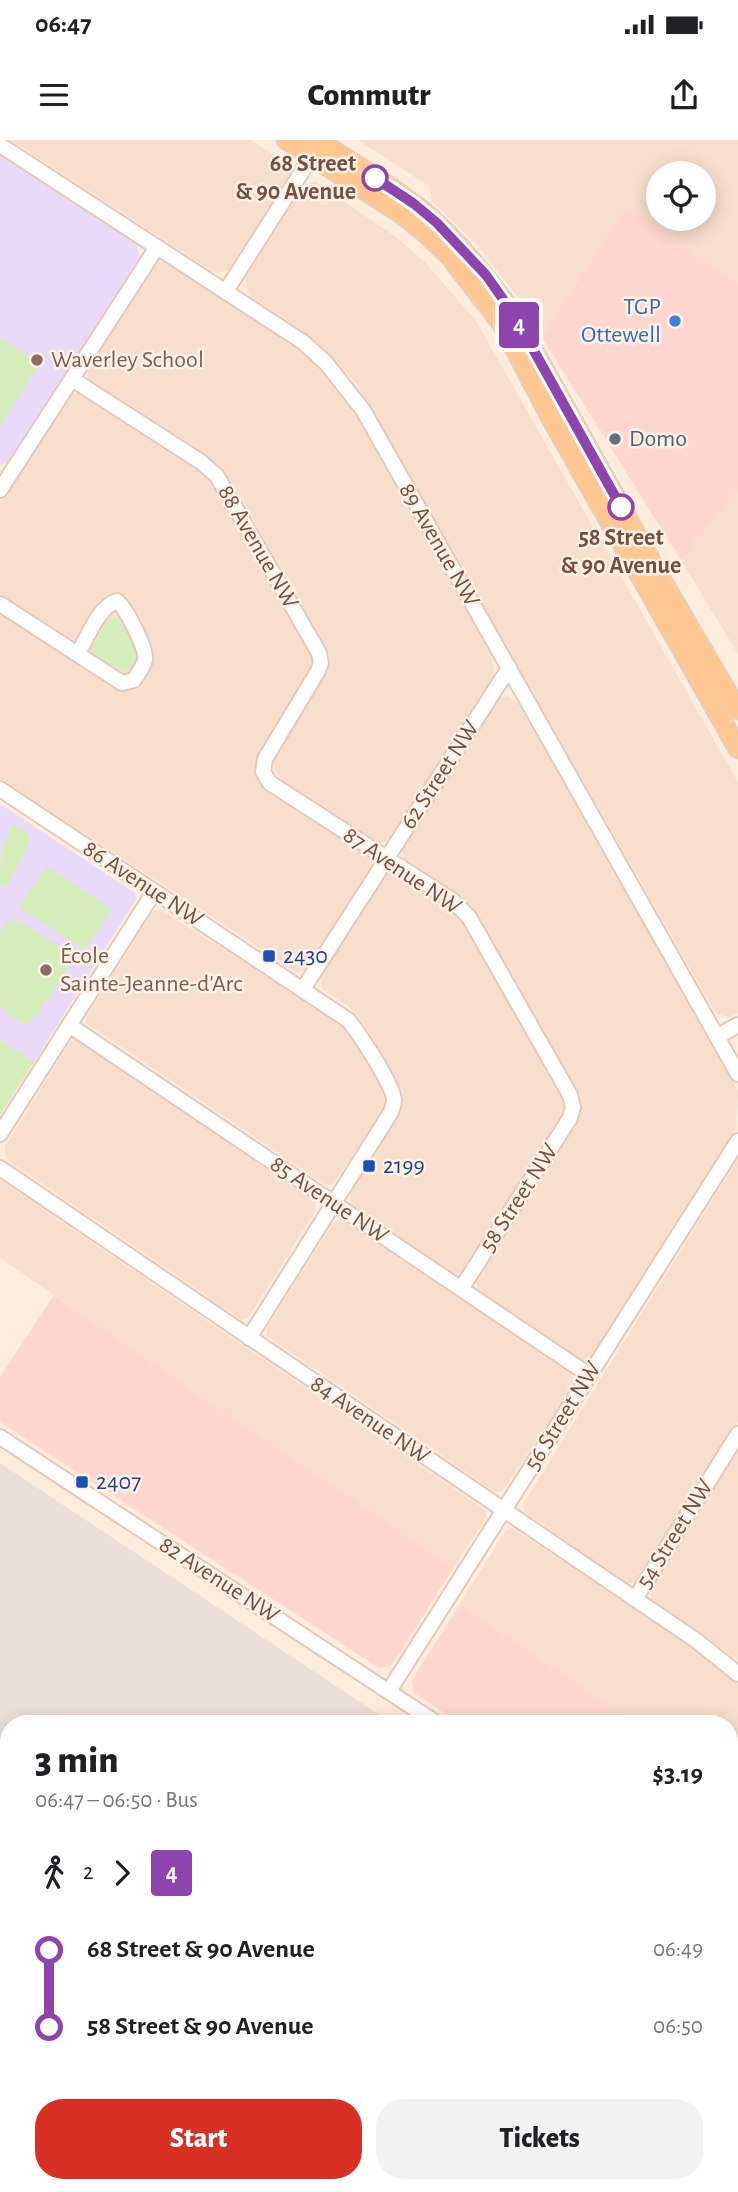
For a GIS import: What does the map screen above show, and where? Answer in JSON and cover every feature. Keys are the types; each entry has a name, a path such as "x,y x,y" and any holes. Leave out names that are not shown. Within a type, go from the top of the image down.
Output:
{"main road":[{"path":"286,140 316,146 417,206 455,241 497,290 514,315 738,710"},
{"path":"316,146 425,233 450,257 501,323 549,415 737,746"}],"street":[{"name":"89 Avenue NW","path":"0,145 303,342 326,363 363,410 738,1074"},
{"path":"226,291 316,146"},
{"path":"1,485 157,247"},
{"name":"88 Avenue NW","path":"72,379 201,462 217,476 319,653 321,663 265,759 263,772"},
{"path":"0,604 121,683 134,680 143,665 145,653 130,620 117,601 101,613 78,653"},
{"name":"62 Street NW","path":"303,989 509,668"},
{"name":"87 Avenue NW","path":"263,772 270,783 453,901 470,917 570,1095 573,1107"},
{"name":"86 Avenue NW","path":"0,789 348,1020 359,1034 395,1099 391,1112 334,1204"},
{"path":"0,1133 154,892"},
{"name":"85 Avenue NW","path":"69,1025 589,1375"},
{"path":"718,1036 738,1025"},
{"name":"58 Street NW","path":"461,1289 570,1118 573,1107"},
{"name":"56 Street NW","path":"389,1691 738,1141"},
{"name":"84 Avenue NW","path":"0,1168 698,1641 738,1674"},
{"path":"249,1338 334,1204"},
{"name":"54 Street NW","path":"635,1599 738,1434"},
{"name":"82 Avenue NW","path":"0,1437 425,1715"}],"shaded area":[{"path":"11,140 251,140 287,163 289,176 229,270 215,273"},
{"path":"358,140 738,140 738,283 662,231 716,231 716,161 646,161 646,220 626,206 541,336 526,308 478,246 432,201 429,186"},
{"name":"Waverley School","path":"0,156 136,243 140,257 9,462 0,465"},
{"path":"316,182 396,237 425,262 476,321 738,782 738,1013 730,1017 716,1014 358,386 306,333 249,295 245,278 305,184"},
{"path":"626,206 646,220 646,231 662,231 738,283 738,490 681,560 541,336"},
{"path":"164,261 295,347 340,394 359,421 490,653 494,669 490,682 389,841 378,843 282,781 274,769 274,760 327,674 331,662 328,651 232,482 204,455 88,379 86,369 152,265"},
{"path":"80,392 201,470 212,481 312,652 313,668 256,759 256,773 266,788 369,855 373,868 309,969 296,972 0,778 0,503 70,394"},
{"path":"738,490 738,654 681,560"},
{"path":"508,696 518,703 738,1091 736,1128 591,1358 580,1361 478,1292 475,1281 578,1119 582,1106 579,1094 474,909 465,900 405,861 402,849 496,700"},
{"name":"École Sainte-Jeanne-d'Arc","path":"0,804 135,893 136,899 34,1062 0,1040"},
{"path":"396,872 451,908 462,919 565,1105 562,1117 463,1273 453,1275 351,1203 350,1195 403,1105 403,1093 363,1023 348,1006 322,989 320,977 385,874"},
{"path":"159,909 332,1017 354,1037 384,1089 386,1101 384,1110 333,1184 327,1186 86,1023 86,1017 153,911"},
{"path":"76,1040 315,1202 316,1210 249,1317 242,1320 9,1161 5,1146 70,1042"},
{"path":"738,1159 738,1421 637,1581 626,1584 524,1511 523,1504"},
{"path":"0,1180 485,1510 487,1516 454,1567 0,1258"},
{"path":"340,1219 571,1372 574,1385 503,1490 497,1493 267,1336 266,1329 334,1222"},
{"path":"54,1295 454,1567 391,1666 379,1668 0,1422 0,1377"},
{"path":"738,1448 738,1660 652,1601 648,1589"},
{"path":"0,1463 379,1715 0,1715"},
{"path":"512,1528 690,1645 738,1685 738,1715 625,1715 460,1604 506,1530"},
{"path":"460,1604 625,1715 447,1715 414,1693 412,1680"}],"green space":[{"path":"0,338 40,363 0,427"},
{"path":"109,619 121,619 130,632 137,658 129,670 107,666 90,651"},
{"path":"15,824 31,837 7,885 0,887 4,845"},
{"path":"46,866 112,909 85,950 19,907"},
{"path":"9,920 22,922 70,953 71,963 38,1014 26,1025 13,1018 0,1005 0,931"},
{"path":"0,1040 34,1062 0,1115"}],"bus line":[{"name":"4","path":"375,178 437,223 486,275 514,315 621,507"}],"place":[{"name":"68 Street & 90 Avenue","path":"375,178"},
{"name":"TGP Ottewell","path":"675,321"},
{"name":"Waverley School","path":"37,360"},
{"name":"Domo","path":"615,439"},
{"name":"58 Street & 90 Avenue","path":"621,507"},
{"name":"2430","path":"269,956"},
{"name":"École Sainte-Jeanne-d'Arc","path":"46,970"},
{"name":"2199","path":"369,1166"},
{"name":"2407","path":"82,1482"}]}
